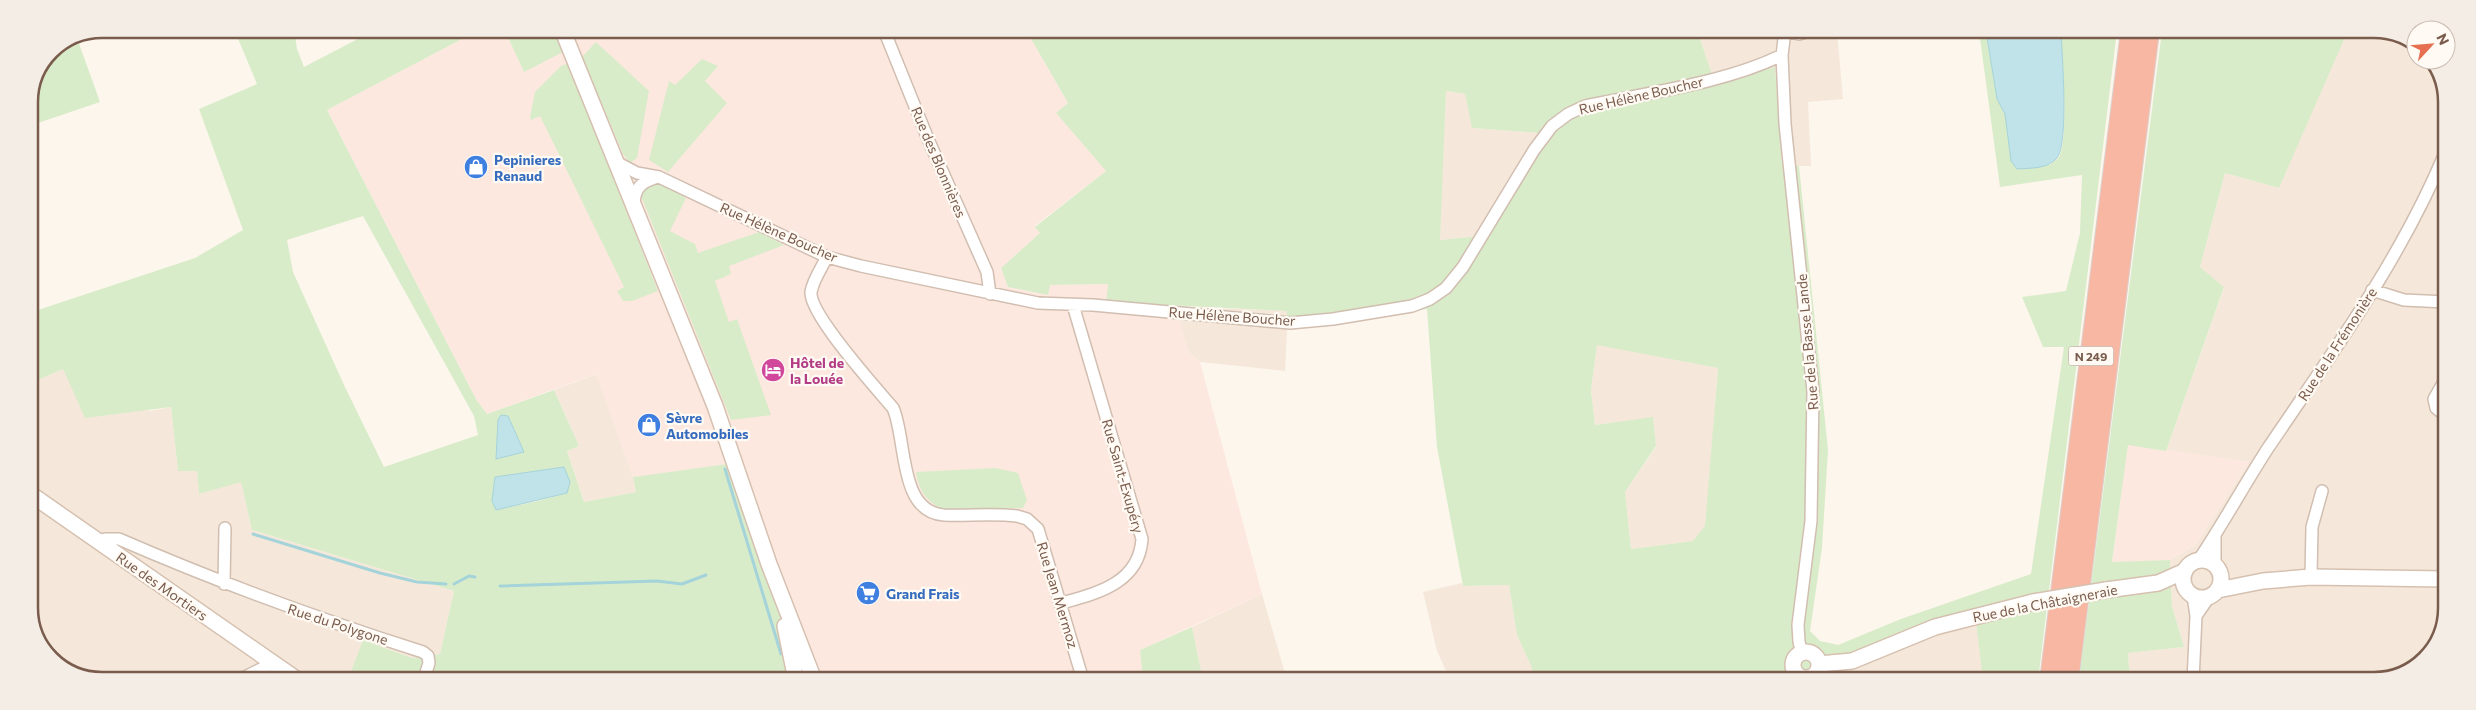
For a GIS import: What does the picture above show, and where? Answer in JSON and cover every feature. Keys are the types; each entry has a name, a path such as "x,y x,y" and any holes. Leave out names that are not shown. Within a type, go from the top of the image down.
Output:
{"highway":[{"name":"N 249","path":"2051,672 2130,38"},
{"name":"N 249","path":"2069,672 2148,38"}],"street":[{"path":"566,38 722,424 770,564 811,672"},
{"name":"Rue des Blonnières","path":"887,38 928,139 987,272 990,294"},
{"name":"Rue de la Basse Lande","path":"1784,38 1782,55 1785,124 1813,391 1811,521 1798,625 1802,653"},
{"name":"Rue Hélène Boucher","path":"618,164 637,173 659,177 827,257 990,294 1038,303 1290,322 1333,319 1412,306 1430,299 1446,288 1463,267 1534,150 1552,126 1568,114 1585,106 1723,76 1762,64 1782,55"},
{"name":"Rue de la Frémonière","path":"2198,561 2267,450 2339,344 2405,235 2438,170"},
{"path":"634,203 636,190 639,185 659,177"},
{"name":"Rue Jean Mermoz","path":"827,257 811,291 812,304 826,325 892,408 898,420 910,488 917,501 928,510 941,515 1005,515 1027,519 1038,529 1062,603 1081,672"},
{"path":"2372,290 2404,300 2438,302"},
{"name":"Rue Saint-Exupéry","path":"1062,603 1102,590 1126,577 1136,565 1141,553 1142,539 1073,305"},
{"path":"2438,391 2434,398 2438,410"},
{"path":"2311,577 2312,527 2322,491"},
{"name":"Rue des Mortiers","path":"38,499 285,672"},
{"path":"224,584 225,528"},
{"path":"2196,616 2216,582 2215,534"},
{"name":"Rue du Polygone","path":"99,542 105,539 119,539 224,584 310,616 423,652 428,656 429,663 426,672"},
{"name":"Rue de la Châtaigneraie","path":"1819,664 1852,661 1935,627 2033,602 2158,582 2185,571 2198,561 2210,562 2216,582"},
{"path":"770,564 794,672"},
{"path":"2185,571 2184,583 2190,592 2196,616 2193,672"},
{"name":"Rue de la Châtaigneraie","path":"2158,582 2190,592 2216,582 2243,584 2311,577 2438,579"},
{"path":"1797,672 1794,661 1802,653 1813,654 1819,664 1817,672"},
{"path":"256,672 273,664"}],"shaded area":[{"path":"464,38 508,38 524,72 549,38 1031,38 1068,103 1056,113 1106,171 1035,226 1040,233 1001,268 1008,287 1048,295 1049,285 1108,284 1106,302 1188,307 1188,315 1179,319 1189,353 1200,362 1262,594 1140,650 1142,672 812,672 742,463 633,477 596,374 487,414 477,401 327,110"},
{"path":"1700,38 1838,38 1843,99 1808,102 1811,166 1782,166 1775,67 1715,83"},
{"path":"2343,38 2383,38 2399,42 2406,46 2406,70 2430,70 2434,77 2438,97 2438,617 2432,637 2423,651 2414,659 2395,669 2375,672 2129,672 2128,653 2184,647 2172,606 2170,560 2195,545 2249,462 2166,451 2224,288 2200,267 2225,173 2279,188"},
{"path":"1446,91 1465,94 1473,128 1540,133 1479,236 1439,240"},
{"path":"1188,307 1288,311 1285,371 1200,362 1189,353 1178,319 1187,315"},
{"path":"1597,344 1718,368 1706,526 1693,541 1631,549 1625,492 1656,447 1653,418 1595,425 1591,390"},
{"path":"63,369 150,411 171,407 178,471 197,471 199,494 241,481 252,530 454,591 440,654 412,658 364,640 351,672 293,672 278,662 276,672 93,672 66,662 53,651 46,641 42,633 38,613 38,380"},
{"path":"597,374 633,477 636,492 584,502 567,451 579,446 554,390"},
{"path":"2128,444 2249,462 2195,545 2170,560 2112,563"},
{"path":"1462,583 1463,586 1509,585 1517,635 1532,672 1446,672 1437,651 1423,592"},
{"path":"1262,594 1285,672 1201,672 1192,627"},
{"path":"1977,622 1982,672 1839,672 1915,641"}],"green space":[{"path":"238,38 295,38 297,49 304,67 360,38 464,38 327,110 477,401 487,414 554,390 579,446 567,451 584,502 636,492 633,477 742,462 812,672 351,672 363,640 412,658 440,654 454,591 252,530 241,482 199,494 197,471 178,471 171,407 85,418 63,369 38,380 38,310 195,258 243,230 199,109 257,84","holes":["363,216 474,416 478,435 384,467 344,385 293,272 287,240","564,467 570,482 567,493 538,501 496,510 492,501 495,477"]},
{"path":"508,38 560,38 565,51 524,72"},
{"path":"1031,38 1700,38 1715,83 1775,67 1782,165 1799,166 1828,450 1822,548 1810,631 1820,641 1838,645 1901,619 2031,574 2064,347 2043,347 2022,297 2066,291 2080,233 2082,175 2000,187 1980,38 1987,38 1997,99 2005,114 2009,132 2011,161 2050,165 2059,157 2064,133 2061,38 2116,38 2039,672 1982,672 1976,622 1915,641 1839,672 1532,672 1517,635 1509,585 1463,586 1437,447 1427,309 1287,329 1287,311 1106,302 1108,284 1050,285 1048,295 1008,287 1001,268 1040,233 1035,227 1106,171 1056,113 1068,103","holes":["1446,91 1465,94 1472,128 1540,133 1479,236 1440,240","1597,345 1718,368 1705,526 1693,541 1631,549 1625,492 1656,446 1653,417 1595,425 1591,390"]},
{"path":"2161,38 2345,38 2279,188 2225,173 2200,267 2224,287 2166,451 2128,445 2112,562 2170,560 2172,606 2184,647 2128,653 2129,672 2080,672"},
{"path":"77,42 100,102 38,123 39,89 42,77 56,56"},
{"path":"596,42 649,91 637,158 630,163 623,154 582,57"},
{"path":"702,59 718,66 705,81 727,103 668,172 649,160 669,81 675,85"},
{"path":"568,63 658,291 632,301 623,301 617,291 624,287 540,116 531,120 530,117 535,92 561,66"},
{"path":"660,183 686,198 670,231 695,244 698,253 759,232 784,245 729,266 731,274 715,281 729,322 737,319 771,415 731,420 641,196 648,186"},
{"path":"996,468 1018,473 1027,500 1023,508 943,509 932,503 924,495 916,472"},
{"path":"1192,627 1201,672 1142,672 1140,650"}],"water":[{"path":"1987,38 2061,38 2064,98 2063,135 2061,149 2053,162 2039,167 2017,169 2011,161 2005,114 1997,99"},
{"path":"501,415 508,416 524,452 496,459 498,420"},
{"path":"564,467 570,482 567,493 496,510 492,501 495,477"}],"waterway":[{"path":"725,469 781,654"},
{"path":"253,534 380,573 417,582 446,584"},
{"path":"500,586 657,581 682,584 706,575"},
{"path":"454,584 469,576 475,577"}],"place":[{"name":"Pepinieres Renaud","path":"476,167"},
{"name":"Hôtel de la Louée","path":"773,370"},
{"name":"Sèvre Automobiles","path":"649,425"},
{"name":"Grand Frais","path":"868,593"}]}
